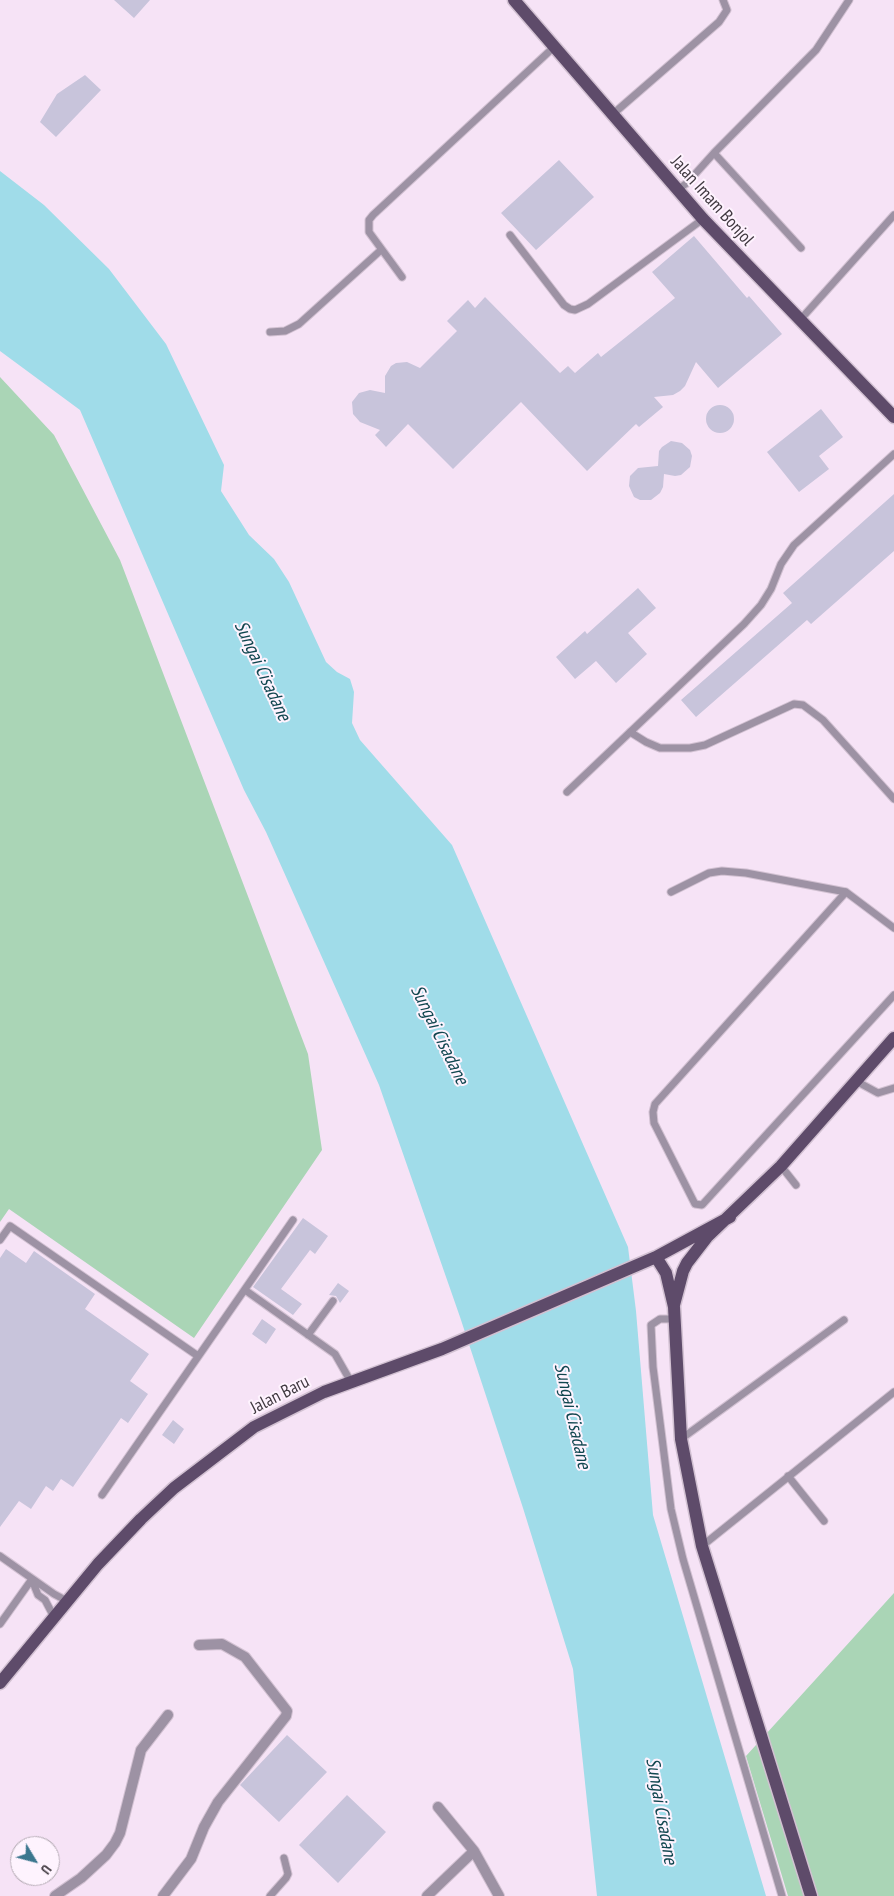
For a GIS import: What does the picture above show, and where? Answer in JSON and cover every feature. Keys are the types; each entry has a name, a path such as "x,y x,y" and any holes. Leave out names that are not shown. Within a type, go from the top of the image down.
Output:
{"main road":[{"name":"Jalan Imam Bonjol","path":"514,0 676,190 894,417"},
{"path":"674,1313 681,1277 687,1263 707,1237 781,1166 894,1038"},
{"name":"Jalan Baru","path":"0,1683 98,1564 141,1519 174,1488 254,1427 324,1392 442,1348 651,1259 730,1216"},
{"path":"651,1259 666,1273 674,1313 681,1439 702,1546 811,1896"}],"street":[{"path":"163,1896 192,1859 204,1827 218,1802 286,1716 287,1711 246,1657 222,1644 200,1645"},
{"path":"55,1896 82,1878 116,1843 141,1750 168,1715"},
{"path":"438,1807 474,1851 499,1896"},
{"path":"427,1896 474,1851"}],"lane":[{"path":"613,114 719,22 726,10 723,0"},
{"path":"676,190 687,183 714,153 816,50 849,0"},
{"path":"402,277 369,232 370,220 373,215 554,47"},
{"path":"714,153 801,248"},
{"path":"800,320 894,215"},
{"path":"510,235 564,305 575,310 588,304 703,219"},
{"path":"270,332 285,331 299,324 381,250"},
{"path":"567,792 744,624 761,605 771,589 781,564 794,545 894,454"},
{"path":"630,732 660,748 690,748 705,745 794,704 803,706 823,720 894,799"},
{"path":"670,892 709,873 722,871 746,873 846,892 894,928"},
{"path":"846,892 655,1104 653,1112 654,1123 695,1204 702,1205 894,995"},
{"path":"856,1082 878,1093 894,1088"},
{"path":"781,1166 796,1185"},
{"path":"102,1495 293,1220"},
{"path":"0,1240 10,1226 198,1356"},
{"path":"245,1290 335,1354 351,1382"},
{"path":"308,1335 333,1301"},
{"path":"674,1313 651,1325 654,1368 671,1509 683,1559 782,1896"},
{"path":"681,1439 844,1320"},
{"path":"702,1546 894,1392"},
{"path":"788,1476 824,1521"},
{"path":"0,1556 32,1579 68,1601"},
{"path":"32,1579 38,1595 45,1600 54,1617"},
{"path":"0,1624 32,1579"},
{"path":"270,1896 286,1878 287,1869 284,1858"}],"green space":[{"path":"0,377 54,435 120,560 308,1054 322,1150 194,1338 9,1209 0,1222"},
{"path":"894,1593 894,1896 788,1896 746,1756"}],"water":[{"name":"Sungai Cisadane","path":"0,171 44,205 109,269 166,344 224,465 221,491 249,535 274,559 289,582 326,662 337,672 350,679 354,692 352,723 360,740 452,845 628,1247 636,1311 653,1515 766,1896 597,1896 573,1669 523,1508 460,1317 379,1085 266,832 244,790 80,410 0,351"}],"building":[{"path":"114,0 150,0 134,18"},
{"path":"85,75 101,90 56,137 40,122 57,94"},
{"path":"559,160 594,197 536,250 501,213"},
{"path":"694,236 747,298 749,296 782,334 718,388 696,362 685,386 680,391 673,395 654,397 663,407 639,427 636,424 587,471 521,402 453,469 408,424 386,447 375,435 380,430 360,422 353,414 352,402 359,393 370,390 385,393 385,376 391,366 396,363 407,362 420,368 457,331 447,321 468,300 475,308 485,297 560,373 568,366 575,373 598,353 601,357 675,298 652,272"},
{"path":"720,405 730,409 734,419 730,429 720,433 710,429 706,419 710,409"},
{"path":"821,409 843,437 819,456 829,469 799,492 767,452"},
{"path":"671,441 682,443 690,450 692,456 690,467 681,475 664,474 663,487 660,493 651,500 640,500 634,497 629,486 630,476 638,468 658,466 659,451"},
{"path":"894,494 894,551 811,624 807,620 696,717 681,700 792,603 783,593"},
{"path":"638,588 656,608 628,633 647,654 616,683 596,661 575,679 556,657 585,631 587,634"},
{"path":"303,1218 328,1236 315,1254 310,1250 281,1289 302,1304 293,1315 253,1287"},
{"path":"6,1249 26,1263 34,1251 95,1294 85,1309 149,1354 130,1381 148,1394 128,1423 121,1418 73,1487 61,1479 53,1491 46,1486 31,1509 19,1501 0,1527 0,1258"},
{"path":"338,1283 349,1291 340,1303 336,1296 329,1295"},
{"path":"262,1319 276,1329 266,1344 252,1334"},
{"path":"173,1420 184,1429 174,1444 162,1435"},
{"path":"287,1735 327,1772 279,1822 240,1785"},
{"path":"347,1795 386,1832 338,1883 299,1845"}]}
